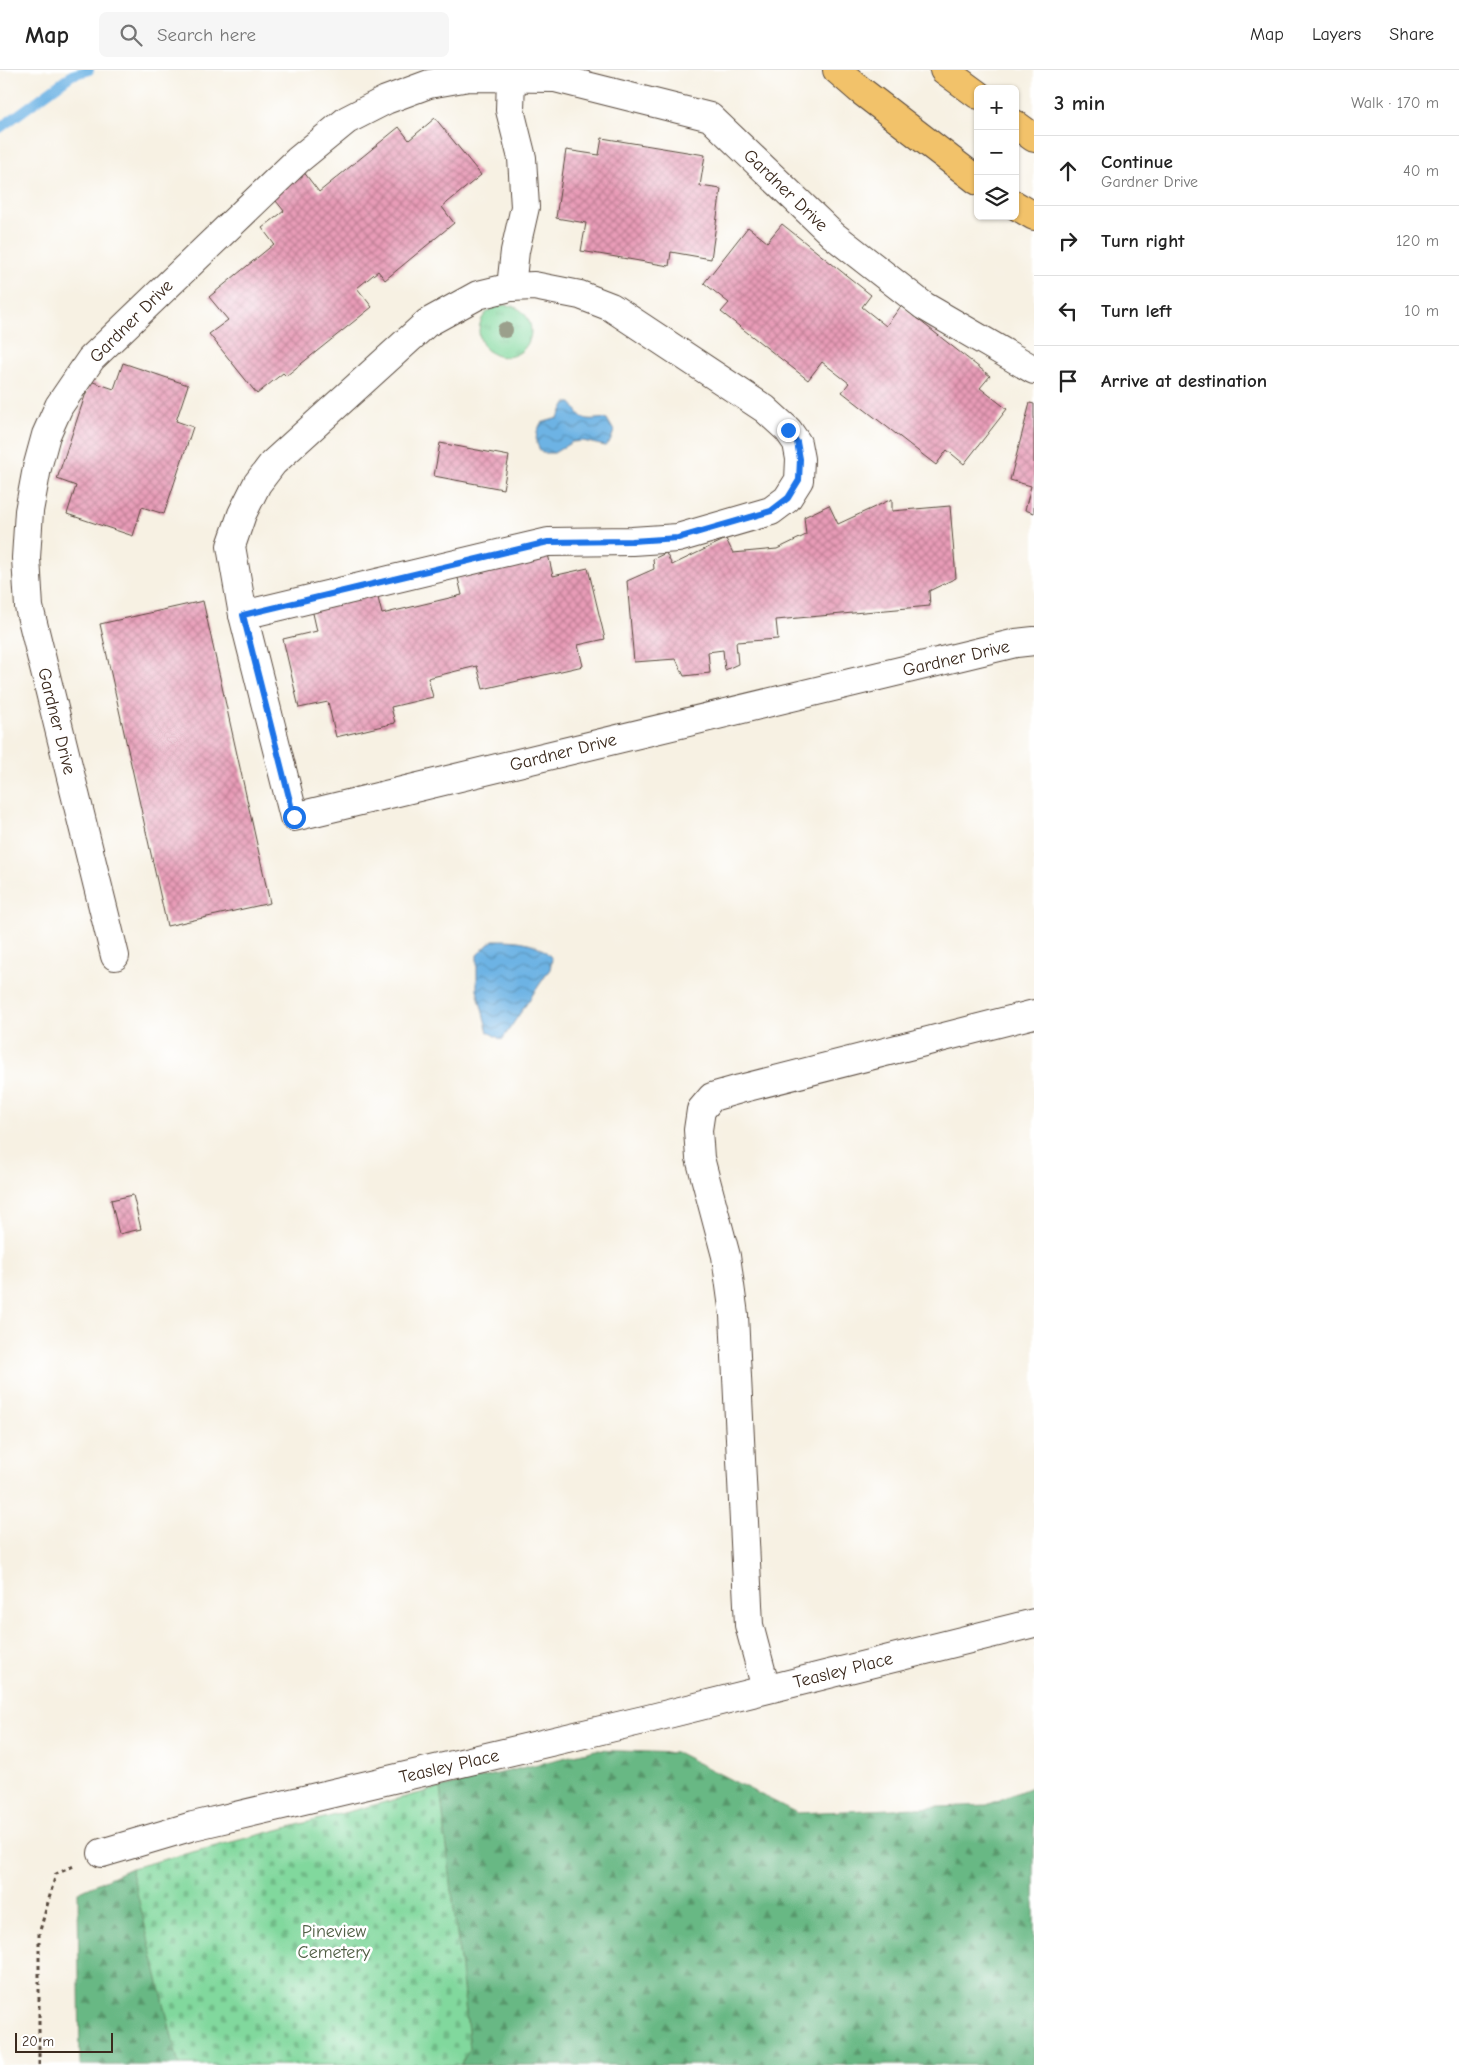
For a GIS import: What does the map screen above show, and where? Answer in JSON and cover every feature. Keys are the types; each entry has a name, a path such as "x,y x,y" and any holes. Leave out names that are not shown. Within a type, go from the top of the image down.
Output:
{"main road":[{"path":"837,70 974,179"},
{"path":"944,70 974,93"},
{"path":"1019,127 1034,138"},
{"path":"1019,207 1034,216"}],"street":[{"path":"511,287 514,251 525,207 522,158 510,110 512,74"},
{"name":"Gardner Drive","path":"115,956 29,607 26,558 29,511 46,435 59,406 91,358 298,160 347,120 386,100 429,84 469,77 512,74 555,78 710,117 840,241 924,306 1034,370"},
{"path":"534,286 580,295 611,307 765,409 788,430 797,442 800,459 799,480 788,498 771,511 678,538 632,541 548,542 243,615 231,546 242,514 257,484 273,463 426,323 478,295 511,287 534,286"},
{"name":"Gardner Drive","path":"243,615 294,817 1006,646 1034,641"},
{"path":"766,1689 750,1625 734,1315 726,1256 700,1158 698,1130 701,1110 712,1097 1034,1014"},
{"name":"Teasley Place","path":"102,1854 193,1826 1034,1623"}],"path":[{"path":"40,2065 39,1934 56,1874 102,1854"}],"green space":[{"path":"505,305 515,307 523,313 529,321 531,331 529,341 523,349 515,355 505,357 495,355 487,349 481,341 479,331 481,321 487,313 495,307"},
{"path":"595,1750 678,1753 797,1813 987,1805 1034,1786 1034,2065 460,2065 470,2048 440,1788"},
{"name":"Pineview Cemetery","path":"440,1788 470,2049 460,2065 179,2065 131,1868"},
{"path":"131,1868 179,2065 80,2065 78,1892"}],"water":[{"path":"566,403 571,403 581,416 585,418 607,419 614,431 610,442 605,446 583,441 572,442 554,453 542,453 536,438 541,423 558,418"},
{"path":"493,940 526,942 541,948 552,959 550,969 502,1040 488,1032 477,990 477,955"}],"building":[{"path":"435,118 481,175 442,207 454,223 385,280 378,271 357,288 372,307 286,376 283,373 257,394 209,334 228,320 209,297 274,244 262,228 284,211 272,196 303,171 319,192 399,127 409,140"},
{"path":"602,138 705,155 700,186 721,189 711,259 671,252 669,266 581,251 586,223 556,218 566,150 599,155"},
{"path":"782,224 871,295 862,307 886,326 901,306 990,376 980,388 1007,409 964,464 947,450 936,465 842,392 849,383 822,362 808,380 721,312 729,303 704,283 748,227 767,242"},
{"path":"123,363 188,385 176,421 193,427 164,514 142,507 133,536 67,514 76,486 57,479 90,381 114,389"},
{"path":"1030,403 1034,404 1034,513 1025,510 1031,486 1010,480"},
{"path":"440,443 509,456 503,489 434,476"},
{"path":"892,499 892,511 950,506 956,578 929,591 930,606 776,620 778,639 736,642 738,664 725,670 723,650 708,652 710,673 684,676 676,659 634,662 627,581 654,569 653,559 666,553 672,565 726,539 733,553 777,549 806,535 804,517 829,505 838,524"},
{"path":"548,554 553,576 588,568 605,639 578,645 583,666 483,689 477,666 428,678 433,697 391,707 395,723 336,737 328,702 299,708 283,639 317,631 312,609 377,594 382,614 462,595 457,574"},
{"path":"203,601 270,903 167,926 100,624"},
{"path":"133,1195 141,1229 119,1234 111,1200"}],"waterway":[{"path":"0,128 72,75 89,70"}],"route":[{"path":"294,817 243,615 548,542 632,541 678,538 771,511 788,498 799,480 800,459 797,442 788,430"}]}
